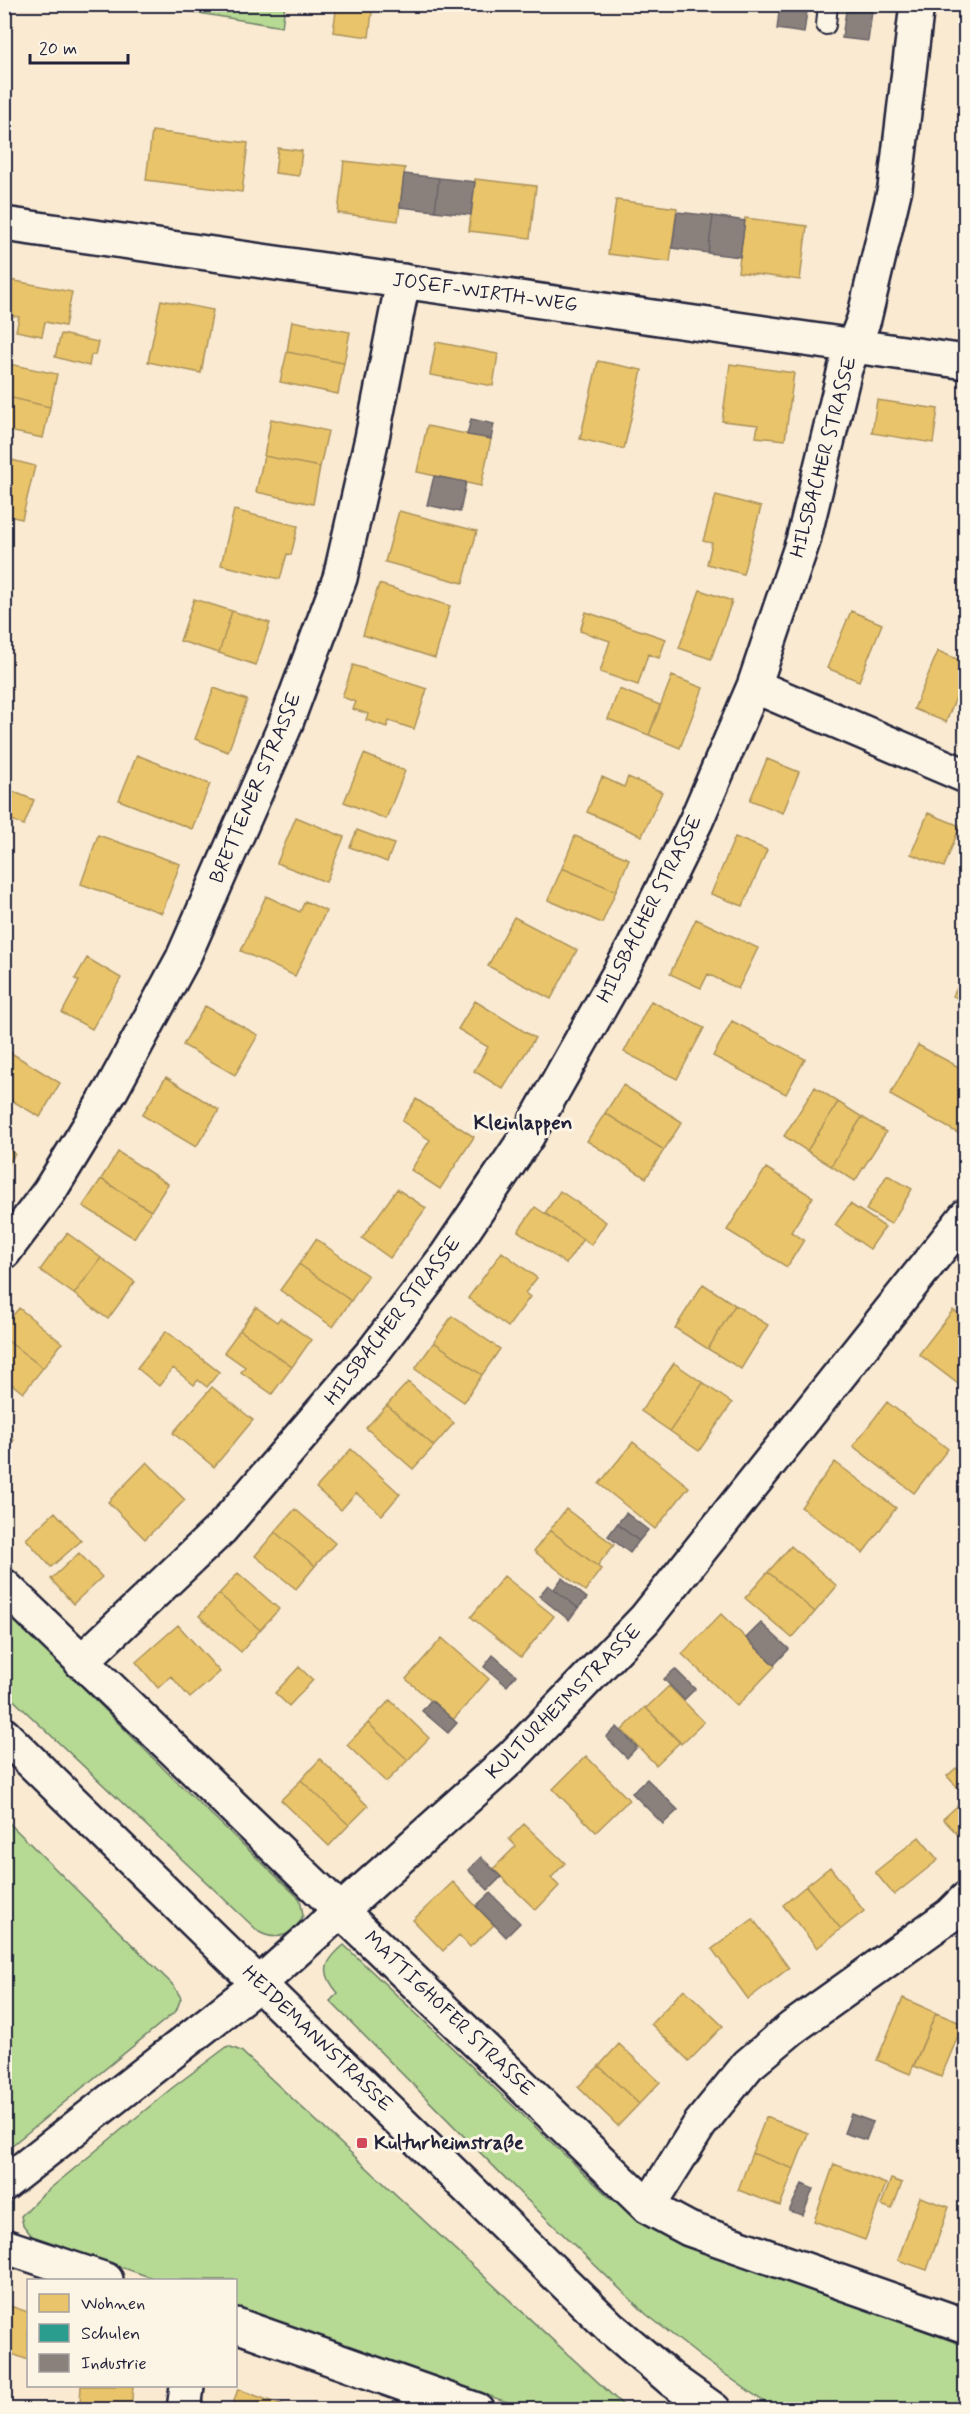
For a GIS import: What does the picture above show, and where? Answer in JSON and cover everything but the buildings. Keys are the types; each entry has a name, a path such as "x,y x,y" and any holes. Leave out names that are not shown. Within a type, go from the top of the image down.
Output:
{"street":[{"name":"HILSBACHER STRASSE","path":"81,1662 221,1529 368,1358 447,1255 528,1135 634,947 696,821 754,686 803,541 845,369 864,319 895,188 917,4"},
{"name":"JOSEF-WIRTH-WEG","path":"4,224 966,362"},
{"name":"BRETTENER STRASSE","path":"4,1252 61,1173 112,1089 172,978 284,728 340,578 372,438 403,281"},
{"path":"754,686 966,776"},
{"name":"KULTURHEIMSTRASSE","path":"4,2184 260,1983 512,1757 645,1619 966,1215"},
{"name":"MATTIGHOFER STRASSE","path":"4,1586 648,2207 689,2229 966,2326"},
{"name":"HEIDEMANNSTRASSE","path":"4,1735 611,2328 672,2380 714,2409"},
{"path":"648,2207 700,2124 748,2065 792,2028 960,1914"},
{"path":"4,2246 103,2279"},
{"path":"237,2325 477,2409"},
{"path":"183,2409 187,2387"}],"lane":[{"path":"826,25 828,4"}],"green space":[{"path":"285,4 282,27 151,5"},
{"path":"4,1608 172,1777 300,1899 303,1915 296,1928 279,1936 259,1932 5,1692"},
{"path":"4,1818 174,1986 181,1998 176,2011 5,2151"},
{"path":"344,1945 610,2198 651,2225 684,2241 965,2346 965,2409 774,2409 702,2358 646,2314 523,2196 330,2001 338,1993 332,1986 327,1968 332,1957"},
{"path":"228,2046 241,2051 627,2409 527,2409 237,2308 237,2279 155,2279 32,2236 23,2225 21,2216 41,2196 172,2088"}],"place":[{"name":"Kulturheimstraße","path":"362,2143"}],"district":[{"name":"Kleinlappen","path":"523,1123"}]}
